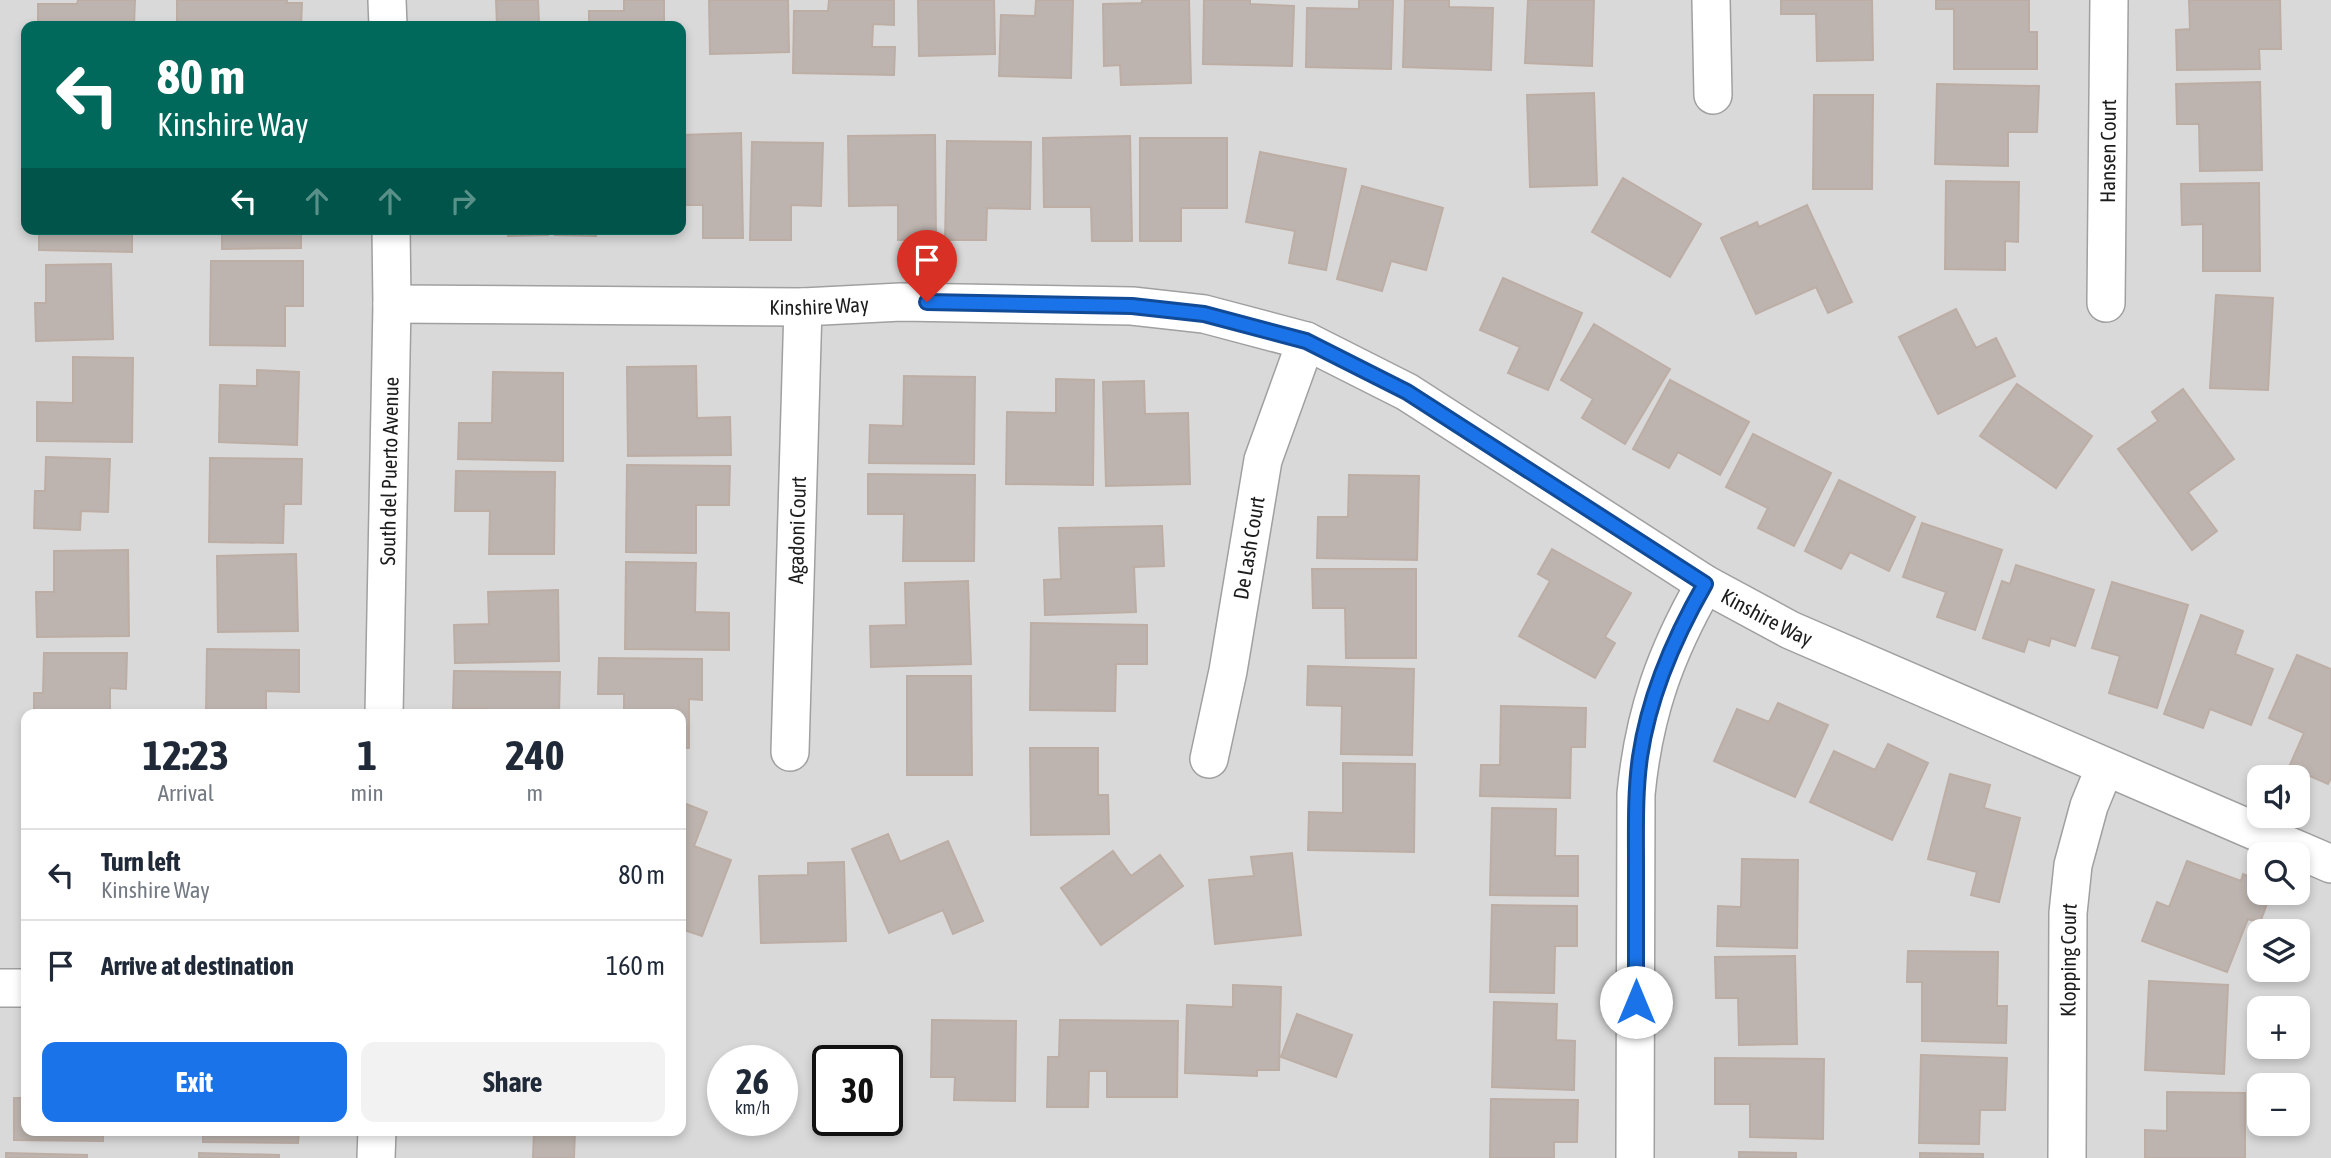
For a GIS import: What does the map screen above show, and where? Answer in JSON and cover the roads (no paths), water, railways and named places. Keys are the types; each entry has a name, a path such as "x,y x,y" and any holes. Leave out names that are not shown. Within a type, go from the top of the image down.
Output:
{"street":[{"path":"387,0 388,21"},
{"path":"1711,0 1713,95"},
{"name":"Hansen Court","path":"2106,303 2109,0"},
{"name":"South del Puerto Avenue","path":"384,709 391,235"},
{"name":"Kinshire Way","path":"392,304 803,307 901,302 1132,306 1204,314 1306,341 1407,392 1705,584 1790,630 2331,864"},
{"name":"Agadoni Court","path":"790,752 803,307"},
{"name":"De Lash Court","path":"1209,759 1228,671 1263,460 1306,341"},
{"path":"1636,1158 1636,794 1640,755 1654,695 1664,666 1686,617 1705,584"},
{"name":"Klopping Court","path":"2067,1158 2068,913 2073,865 2089,806 2105,767"},
{"path":"0,988 21,988"},
{"path":"376,1158 377,1136"}]}
